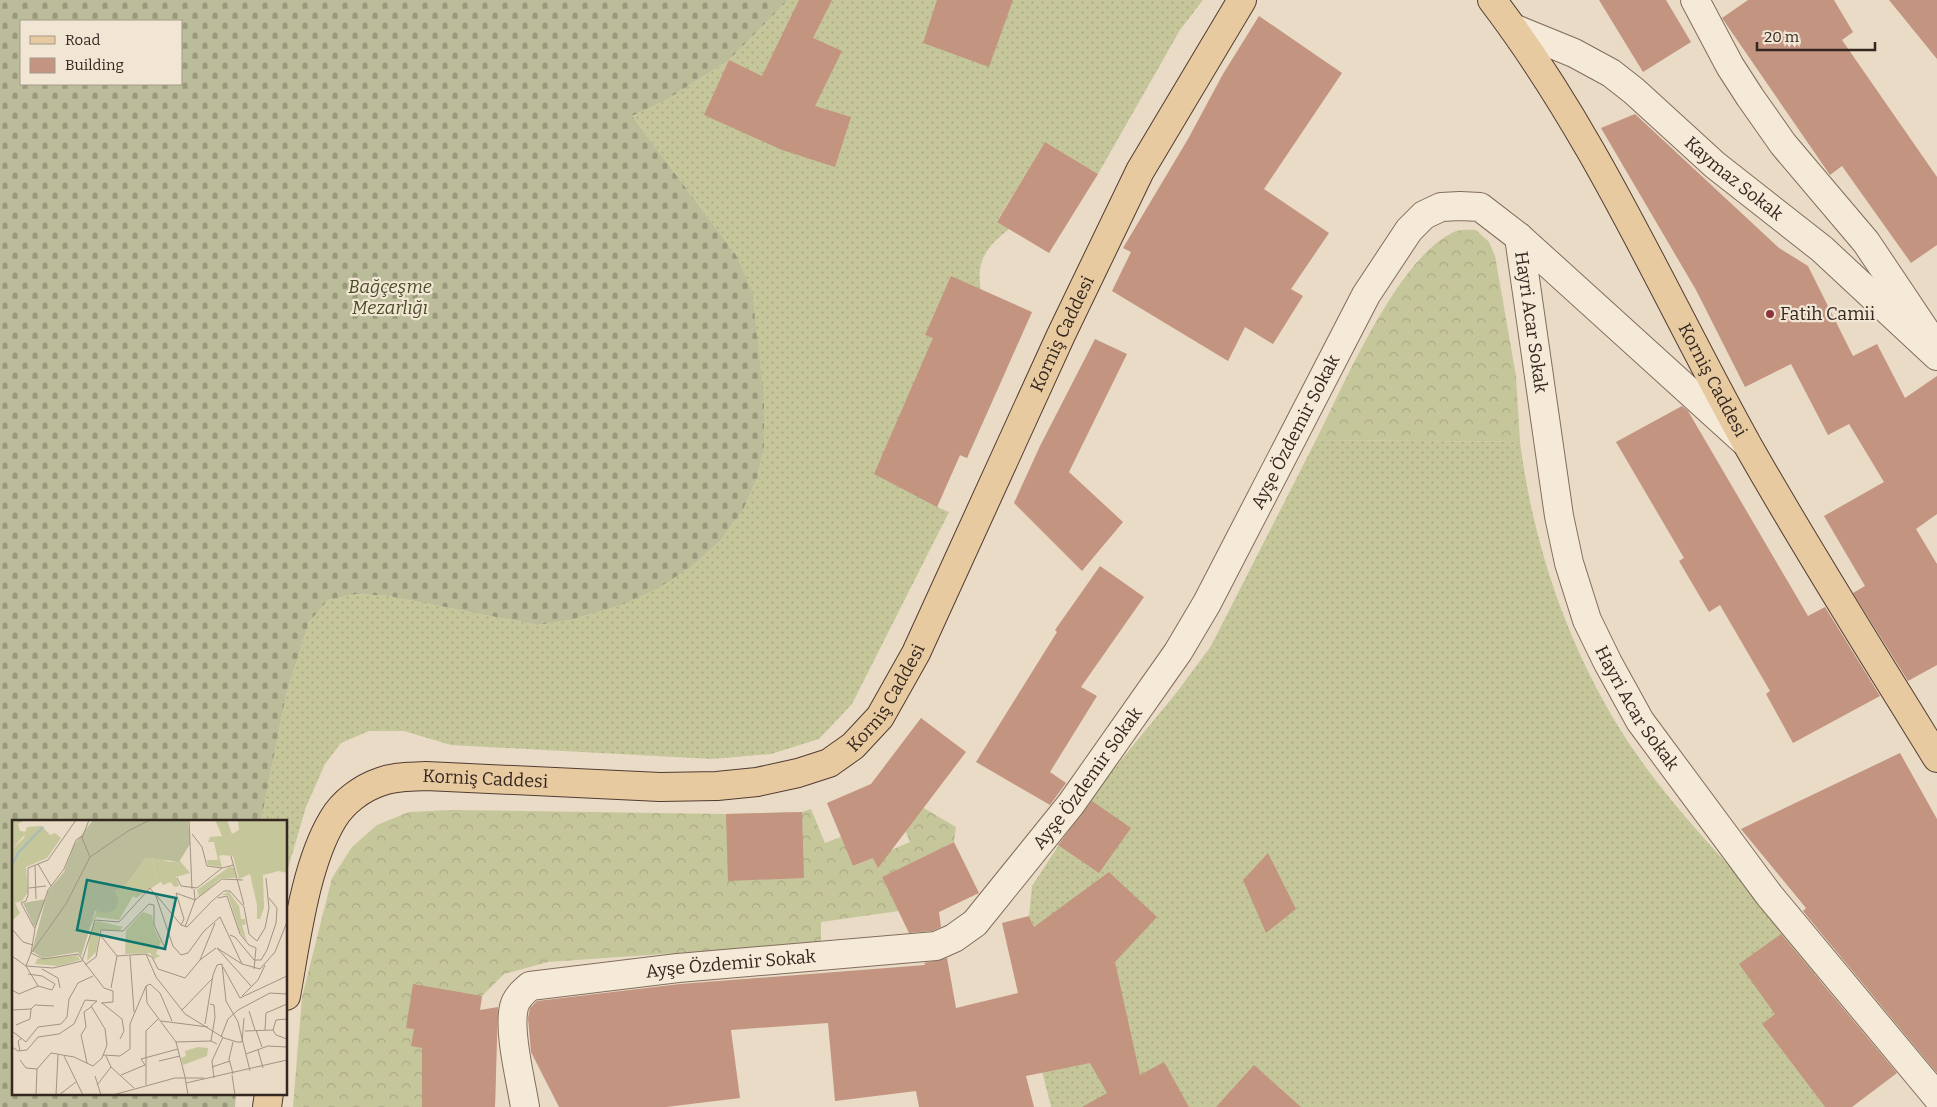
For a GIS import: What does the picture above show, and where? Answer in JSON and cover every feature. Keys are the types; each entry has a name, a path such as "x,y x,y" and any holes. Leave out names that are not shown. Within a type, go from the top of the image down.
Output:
{"main road":[{"name":"Korniş Caddesi","path":"288,986 313,866 323,839 333,819 345,804 362,791 379,782 396,777 426,776 660,787 717,786 757,782 798,773 829,763 853,746 880,716 911,662 1140,171 1242,0"},
{"name":"Korniş Caddesi","path":"1492,0 1514,28 1584,138 1748,444 1937,758"},
{"path":"267,1107 269,1094"}],"street":[{"path":"1695,0 1730,66 1750,97 1783,144 1866,242 1937,349"},
{"name":"Kaymaz Sokak","path":"1514,28 1574,53 1610,73 1626,85 1714,165 1822,249 1937,356"},
{"name":"Ayşe Özdemir Sokak","path":"525,1107 512,1027 514,1006 520,994 530,986 678,968 936,946 954,938 975,923 1071,804 1178,652 1207,604 1366,294 1409,230 1424,215 1441,207 1480,207 1519,237 1748,444"},
{"name":"Hayri Acar Sokak","path":"1519,237 1559,516 1569,563 1587,620 1608,664 1640,721 1769,895 1937,1097"}],"green space":[{"name":"Bağçeşme Mezarlığı","path":"0,0 788,0 729,60 666,100 632,116 736,255 752,292 764,399 764,446 758,476 743,510 720,541 691,567 658,588 619,606 570,620 537,625 388,596 356,594 328,600 309,622 286,695 261,820 12,820 12,1094 236,1094 235,1107 0,1107"},
{"path":"788,0 1203,0 1180,30 1098,174 1045,142 997,221 1009,229 993,243 984,256 980,273 980,286 987,316 1006,370 967,458 960,455 937,507 949,512 852,704 819,739 771,754 712,759 451,745 404,731 369,731 341,743 325,764 306,807 288,868 288,820 261,820 286,695 309,622 328,600 356,594 388,596 537,625 570,620 619,606 691,567 720,541 743,510 758,476 764,446 764,399 736,255 632,116 666,100 729,60"},
{"path":"1476,230 1489,242 1495,256 1516,376 1520,442 1316,440 1374,325 1412,268 1433,246 1454,232"},
{"path":"1316,440 1520,442 1527,486 1549,573 1581,657 1601,697 1624,736 1650,773 1682,813 1785,931 1820,981 1762,1024 1825,1107 1051,1107 1026,1007 1042,945 1029,916 1032,886 1089,799 1177,692 1211,646"},
{"path":"884,779 917,804 956,827 954,842 882,877 899,911 821,922 821,943 548,962 504,974 482,996 479,1014 496,1061 495,1107 293,1107 302,997 332,878 352,847 377,825 409,812 451,810 726,814 802,812 811,809 825,843 841,837 854,866 910,842"}],"building":[{"path":"799,0 832,0 813,38 842,51 815,106 851,117 835,167 782,150 704,115 729,60 762,76"},
{"path":"937,0 1013,0 989,67 923,43"},
{"path":"1599,0 1666,0 1691,42 1643,72"},
{"path":"1748,0 1834,0 1853,32 1842,40 1937,177 1937,245 1911,263 1842,166 1830,175 1722,18"},
{"path":"1889,0 1937,0 1937,59"},
{"path":"1259,16 1342,73 1264,189 1329,233 1291,289 1303,296 1273,344 1245,327 1228,361 1112,291 1131,252 1123,248 1188,139 1223,74"},
{"path":"1635,114 1779,248 1808,266 1853,356 1877,344 1905,398 1937,376 1937,514 1916,529 1937,564 1937,665 1908,681 1853,593 1865,586 1824,516 1884,482 1849,424 1828,435 1791,364 1745,387 1696,290 1601,128"},
{"path":"1045,142 1098,174 1049,253 997,222"},
{"path":"951,276 1032,312 967,458 960,455 937,507 874,474 933,338 925,335"},
{"path":"1095,339 1127,354 1069,472 1123,522 1082,571 1014,503 1040,446"},
{"path":"1682,406 1688,411 1808,616 1825,607 1880,696 1793,743 1766,694 1770,691 1720,605 1709,612 1679,561 1684,558 1616,442"},
{"path":"1100,566 1144,597 1081,687 1097,696 1050,772 1066,783 1050,805 976,762 1057,632 1055,630"},
{"path":"921,718 966,752 878,868 873,858 853,866 827,803 871,784"},
{"path":"1900,753 1937,819 1937,1073 1807,916 1803,911 1806,908 1741,829"},
{"path":"1092,801 1131,828 1099,873 1058,845"},
{"path":"802,812 804,878 728,881 726,814"},
{"path":"954,842 979,893 939,912 941,927 932,931 909,933 882,877"},
{"path":"1268,853 1296,909 1266,933 1243,880"},
{"path":"1109,872 1157,917 1115,962 1140,1075 1164,1062 1189,1107 1082,1107 1107,1093 1090,1063 1026,1076 1034,1107 919,1107 916,1091 835,1101 828,1023 731,1030 740,1098 666,1107 559,1107 531,1052 528,1018 530,1008 537,1001 680,984 925,965 924,963 947,958 956,1008 1018,993 1002,923 1029,916 1034,927"},
{"path":"1781,934 1897,1073 1852,1107 1825,1107 1762,1024 1775,1014 1739,964"},
{"path":"413,984 482,996 480,1010 498,1007 495,1107 422,1107 422,1048 411,1046 414,1029 406,1028"},
{"path":"1254,1065 1301,1107 1216,1107"}],"place":[{"name":"Fatih Camii","path":"1770,314"}]}
